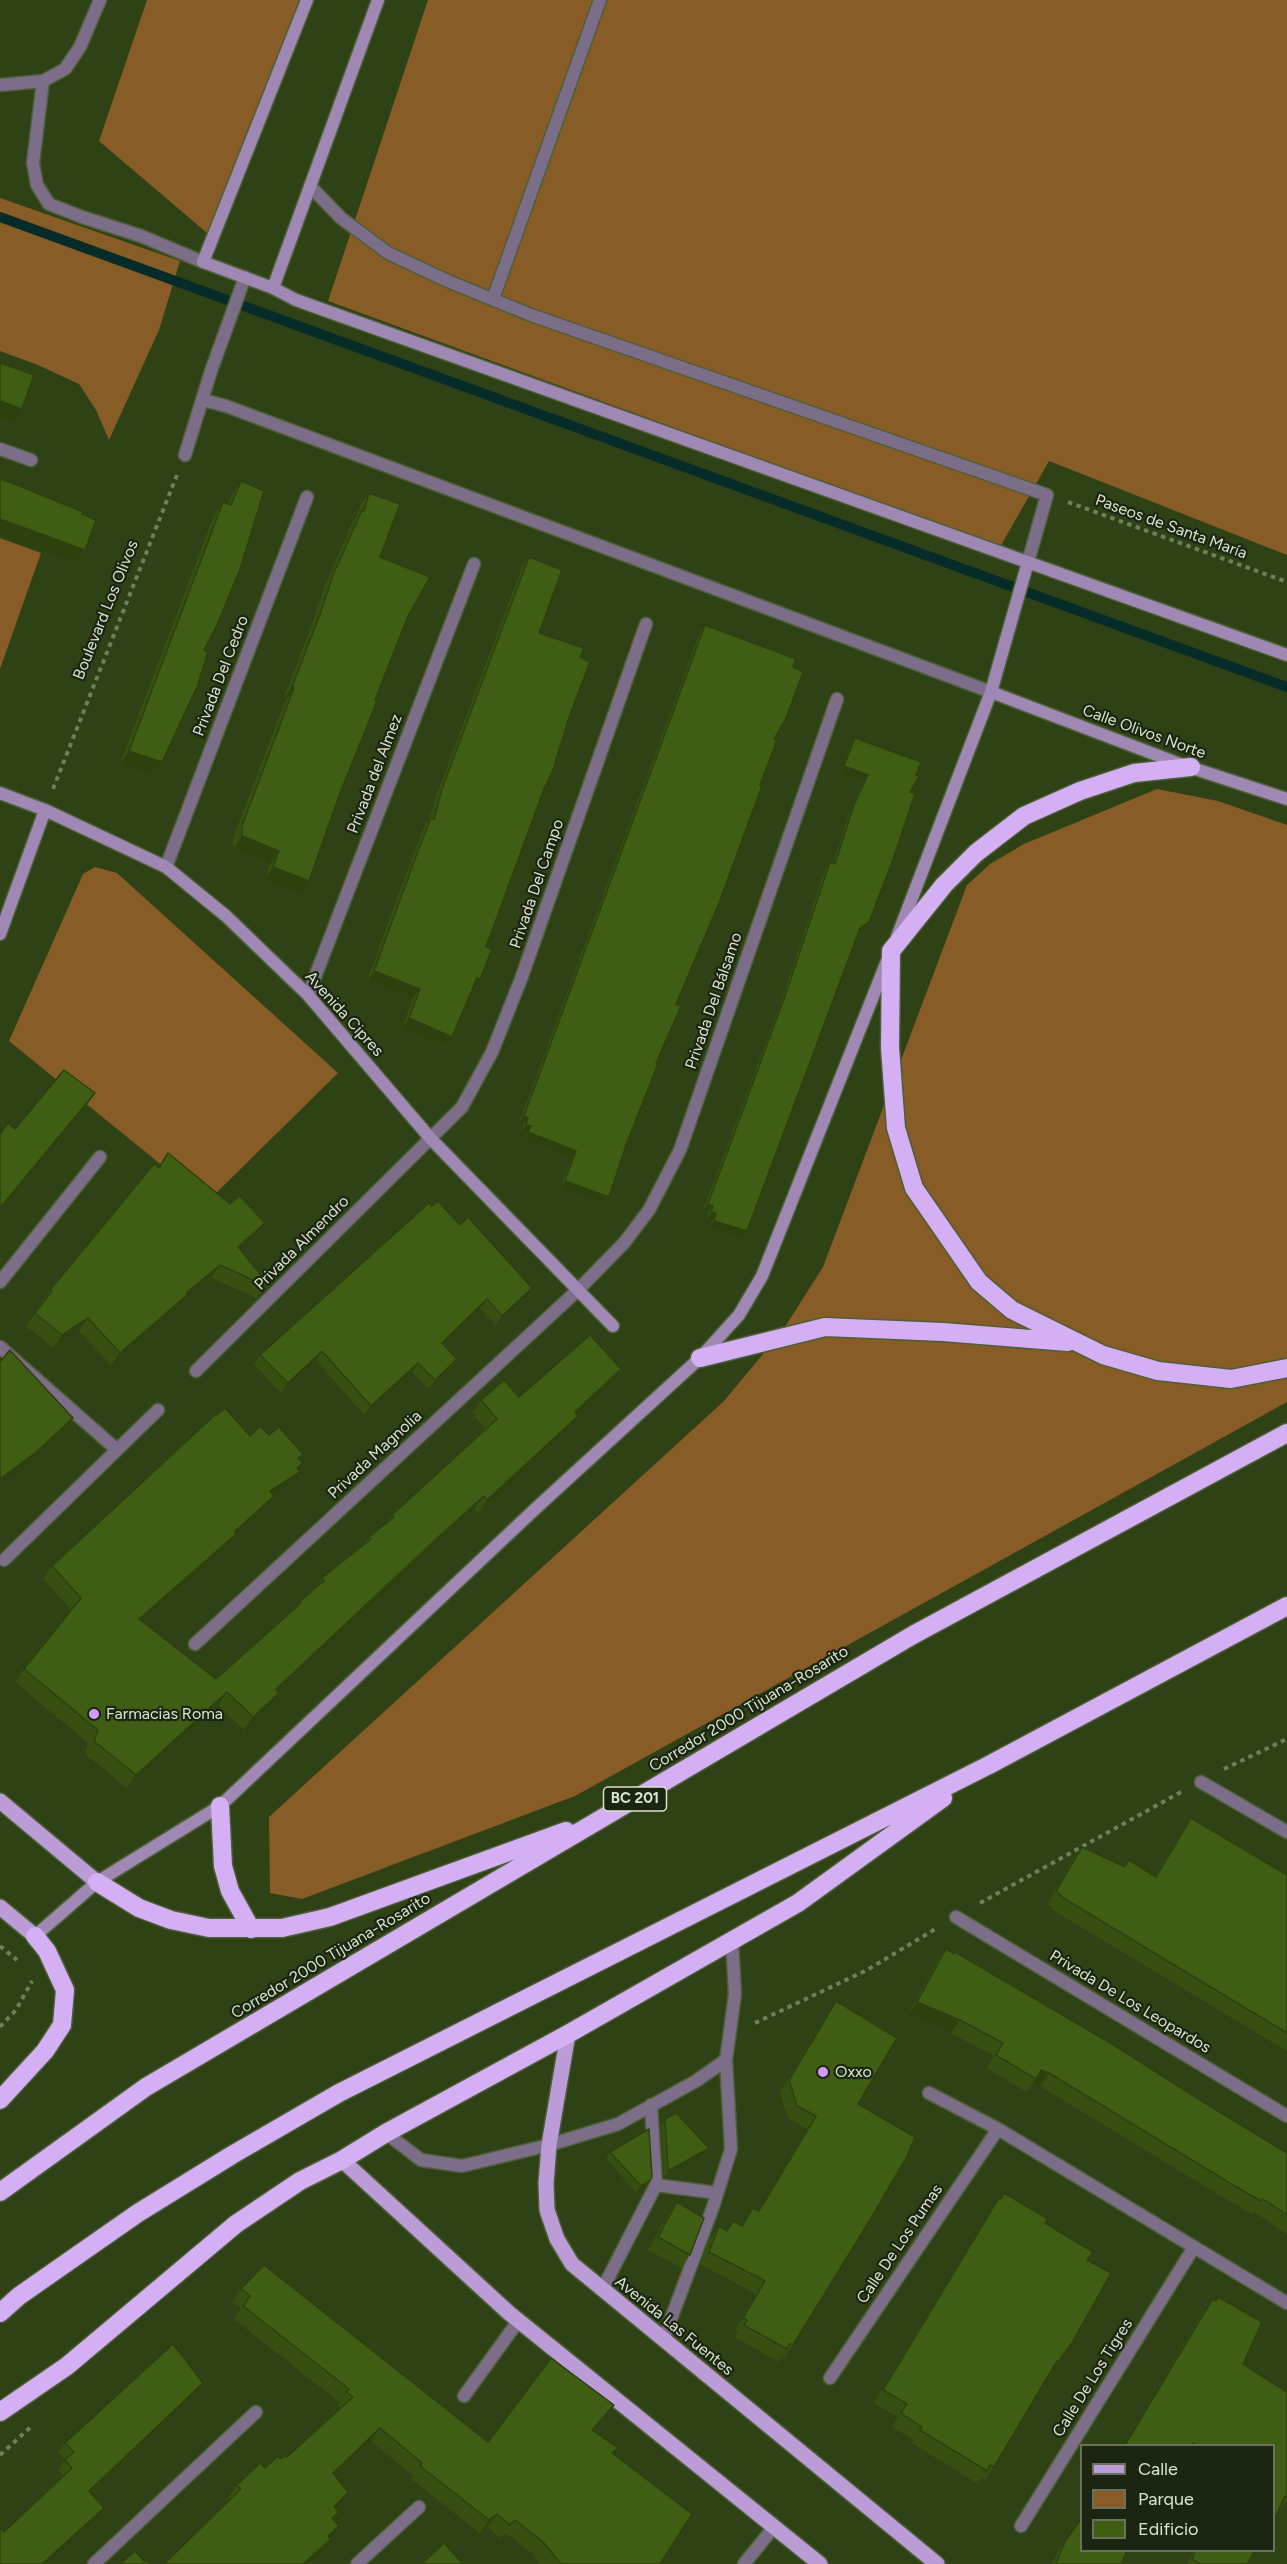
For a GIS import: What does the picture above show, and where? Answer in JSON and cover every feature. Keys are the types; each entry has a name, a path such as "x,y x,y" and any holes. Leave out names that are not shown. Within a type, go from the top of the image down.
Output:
{"highway":[{"path":"1191,767 1134,773 1080,790 1024,816 976,853 944,885 891,951 890,1048 896,1128 914,1188 979,1282 1012,1310 1103,1355 1158,1371 1188,1376 1230,1378 1287,1368"},
{"path":"700,1358 825,1327 943,1332 1076,1343"},
{"name":"Corredor 2000 Tijuana-Rosarito","path":"0,2192 146,2087 913,1635 1287,1433"},
{"path":"0,2313 19,2296 138,2213 339,2093 989,1764 1287,1606"},
{"path":"0,2425 236,2224 300,2181 568,2034 798,1903 989,1764"},
{"path":"220,1806 223,1866 230,1891 251,1929"},
{"path":"97,1882 139,1908 171,1920 209,1928 282,1928 330,1917 608,1815"},
{"path":"0,2100 45,2051 62,2025 65,1990 47,1951 35,1936"},
{"path":"0,2412 67,2366"}],"main road":[{"path":"0,1802 97,1882"},
{"path":"0,1907 35,1936"},
{"name":"Avenida Las Fuentes","path":"568,2034 549,2145 546,2183 547,2210 557,2239 572,2264 937,2564"},
{"path":"342,2160 519,2320 820,2564"}],"street":[{"path":"0,85 43,81 65,69 80,47 100,0"},
{"path":"203,262 307,0"},
{"path":"273,288 378,0"},
{"path":"492,299 600,0"},
{"path":"43,81 33,163 37,185 49,204 141,236 273,288 296,300 1287,655"},
{"path":"35,1936 97,1882 220,1806 534,1510 700,1358 739,1315 762,1276 991,692 1047,495 643,355 492,299 388,253 341,218 310,186"},
{"path":"185,455 211,371 245,277"},
{"path":"202,400 226,406 991,692"},
{"path":"0,449 31,460"},
{"name":"Privada Del Cedro","path":"166,867 307,497"},
{"name":"Privada del Almez","path":"308,995 474,564"},
{"name":"Privada Del Campo","path":"431,1139 462,1107 492,1052 521,979 646,624"},
{"name":"Calle Olivos Norte","path":"991,692 1191,767 1287,800"},
{"name":"Privada Del Bálsamo","path":"578,1290 624,1243 649,1210 680,1150 837,699"},
{"name":"Avenida Cipres","path":"0,793 45,810 166,867 226,916 308,995 431,1139 613,1326"},
{"path":"0,934 45,810"},
{"name":"Privada Almendro","path":"196,1371 431,1139"},
{"path":"0,1282 100,1157"},
{"name":"Privada Magnolia","path":"195,1644 578,1290"},
{"path":"0,1347 116,1449"},
{"path":"4,1560 158,1410"},
{"path":"1201,1782 1287,1832"},
{"name":"Privada De Los Leopardos","path":"956,1917 1287,2116"},
{"path":"663,2340 731,2149 726,2060 735,1994 732,1941"},
{"path":"386,2133 422,2160 462,2166 549,2145 618,2124 696,2081 726,2060"},
{"path":"929,2093 998,2129 1287,2302"},
{"path":"603,2290 656,2185 651,2105"},
{"name":"Calle De Los Pumas","path":"830,2378 998,2129"},
{"path":"656,2185 717,2193"},
{"name":"Calle De Los Tigres","path":"1021,2526 1194,2247"},
{"path":"464,2396 519,2320"},
{"path":"94,2564 256,2412"},
{"path":"357,2564 419,2507"},
{"path":"744,2564 774,2528"}],"path":[{"name":"Boulevard Los Olivos","path":"45,810 185,455"},
{"name":"Paseos de Santa María","path":"1047,495 1287,582"},
{"path":"730,2035 867,1970 956,1917 1239,1760 1287,1739"},
{"path":"0,1946 22,1967"},
{"path":"0,2027 16,2010 32,1981 27,1974"}],"green space":[{"path":"147,0 299,0 226,204 207,233 99,141"},
{"path":"428,0 1287,0 1287,555 1049,461 1000,547 328,301"},
{"path":"0,198 180,261 159,330 109,440 96,410 79,384 0,351"},
{"path":"0,538 41,553 0,669"},
{"path":"1157,789 1218,801 1287,825 1287,1402 575,1796 302,1899 270,1893 269,1817 724,1401 783,1330 823,1267 967,885 990,864 1024,844"},
{"path":"95,867 117,873 338,1073 207,1202 9,1041 83,874"}],"building":[{"path":"0,363 34,375 22,409 0,401"},
{"path":"0,479 83,512 82,514 96,520 85,550 0,519"},
{"path":"241,481 264,491 240,569 204,650 208,652 197,687 162,762 129,751 223,502 231,505"},
{"path":"369,493 400,504 380,557 430,577 408,616 309,881 273,867 279,851 242,836 242,826 294,688 292,687 333,575 362,510 364,511"},
{"path":"529,557 562,570 539,633 584,648 580,657 590,662 569,717 553,770 486,947 492,949 452,1037 409,1018 420,989 374,971 431,818 434,819 442,789"},
{"path":"705,625 796,659 793,667 803,672 786,718 774,739 777,740 760,785 762,786 719,903 676,1004 681,1006 656,1063 658,1064 626,1145 609,1197 565,1181 576,1151 528,1132 531,1126 526,1125 528,1118 524,1116"},
{"path":"855,738 921,762 916,775 919,776 910,792 915,794 891,865 869,922 860,928 747,1231 714,1221 716,1213 711,1212 713,1206 708,1204 784,999 830,862 835,864 854,805 868,775 844,766"},
{"path":"64,1070 95,1093 0,1208 0,1134 8,1123 15,1129"},
{"path":"168,1153 230,1204 240,1196 265,1223 238,1247 268,1284 266,1286 220,1265 120,1353 88,1318 62,1335 35,1313 52,1291 50,1290 154,1164 159,1168"},
{"path":"438,1201 460,1225 468,1217 532,1288 502,1316 487,1299 442,1343 457,1359 435,1380 418,1363 371,1406 322,1351 288,1383 260,1355 429,1203 432,1206"},
{"path":"590,1335 621,1369 575,1412 578,1416 487,1500 484,1496 436,1539 276,1689 279,1693 253,1717 227,1692 136,1775 94,1741 98,1730 24,1669 81,1598 52,1566 225,1408 250,1436 260,1426 269,1435 279,1427 303,1454 298,1458 303,1463 297,1468 300,1472 270,1491 274,1496 234,1532 236,1534 139,1619 216,1679 301,1603 300,1601 324,1581 322,1578 371,1539 369,1537 394,1517 392,1515 497,1419 481,1400 504,1380 519,1397"},
{"path":"10,1350 73,1418 35,1453 0,1479 0,1362"},
{"path":"1191,1818 1287,1875 1287,2033 1060,1896 1056,1891 1082,1847 1125,1867 1129,1860 1156,1877"},
{"path":"946,1949 954,1954 955,1952 1112,2044 1287,2153 1287,2215 1263,2199 1261,2201 1233,2185 1049,2073 1041,2070 1036,2079 996,2055 1003,2043 960,2020 917,2002"},
{"path":"836,2001 897,2038 858,2104 915,2137 906,2158 870,2220 793,2345 790,2343 787,2349 744,2325 747,2320 743,2318 765,2281 709,2252 719,2226 727,2231 733,2221 742,2226 753,2208 759,2211 816,2116 797,2106 789,2080"},
{"path":"676,2113 709,2148 668,2171 665,2119"},
{"path":"649,2129 652,2177 650,2181 641,2186 610,2152"},
{"path":"1004,2193 1048,2219 1045,2223 1093,2252 1087,2260 1111,2273 1073,2341 1057,2361 994,2467 990,2465 987,2471 920,2430 922,2427 901,2413 907,2404 883,2390"},
{"path":"677,2202 704,2218 690,2255 658,2237"},
{"path":"264,2265 488,2442 551,2358 614,2405 592,2430 618,2448 612,2453 692,2514 660,2564 561,2564 542,2541 515,2520 510,2525 497,2514 489,2520 420,2466 422,2463 380,2428 333,2473 348,2492 334,2507 339,2512 332,2518 339,2526 328,2536 331,2539 303,2564 164,2564 241,2489 237,2485 260,2463 265,2468 278,2456 281,2459 286,2455 287,2457 353,2397 346,2392 349,2389 243,2306 250,2296 241,2289"},
{"path":"1218,2297 1262,2322 1243,2364 1287,2392 1287,2498 1285,2496 1275,2518 1275,2444 1126,2444 1212,2300 1216,2301"},
{"path":"173,2344 203,2383 89,2491 104,2508 42,2564 0,2564 0,2527 4,2532 72,2468 65,2460 74,2452 65,2443"},
{"path":"1080,2521 1080,2552 1126,2552 1121,2564 1057,2564 1066,2540"},
{"path":"444,2543 463,2564 422,2564"},
{"path":"135,2551 150,2564 120,2564"},
{"path":"1195,2552 1254,2552 1247,2564 1200,2564 1192,2559"}],"waterway":[{"path":"0,217 1287,687"}],"place":[{"name":"Farmacias Roma","path":"94,1714"},
{"name":"Oxxo","path":"823,2072"}]}
